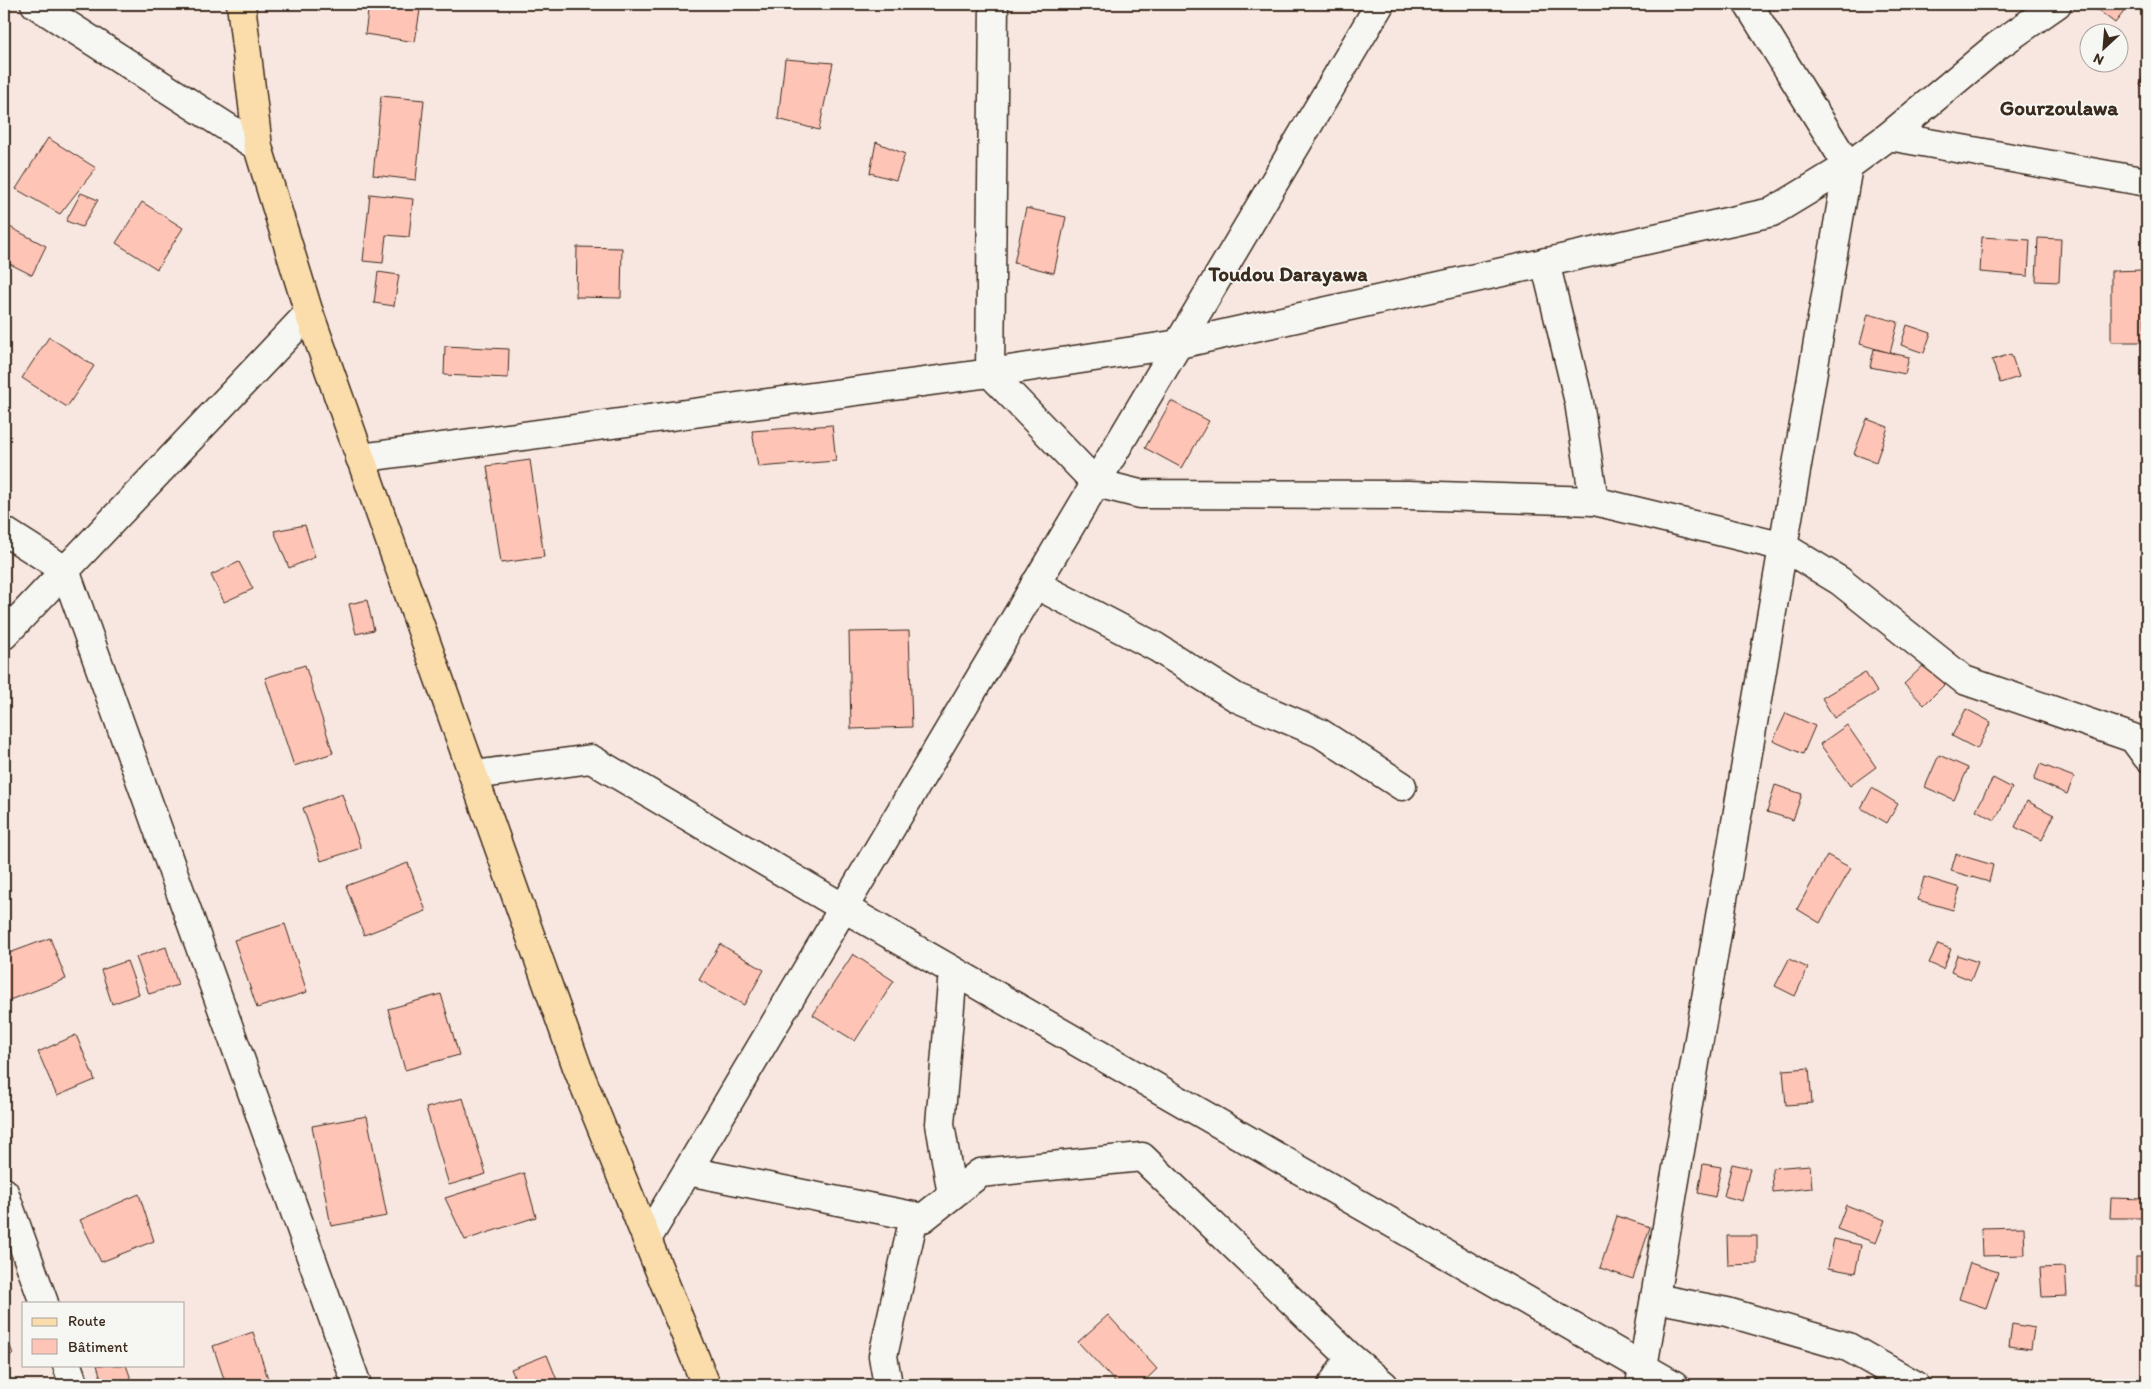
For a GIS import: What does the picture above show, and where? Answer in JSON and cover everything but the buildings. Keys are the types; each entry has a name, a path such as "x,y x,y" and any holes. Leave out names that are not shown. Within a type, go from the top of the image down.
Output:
{"main road":[{"path":"241,4 258,147 309,313 577,1067 706,1385"}],"street":[{"path":"36,4 258,147"},
{"path":"994,4 990,373 1096,483 1140,494 1408,495 1594,501 1784,547 1840,581 1964,680 2133,738 2147,757"},
{"path":"647,1239 1380,4"},
{"path":"1642,1376 1848,166 1748,4"},
{"path":"360,458 990,373 1179,344 1772,212 1848,166 1888,136 1998,46 2056,4"},
{"path":"1888,136 2147,182"},
{"path":"1546,262 1579,402 1594,501"},
{"path":"4,635 309,313"},
{"path":"4,530 65,570 357,1385"},
{"path":"1036,584 1156,647 1236,698 1320,734 1402,786"},
{"path":"474,775 591,759 1642,1376 1674,1385"},
{"path":"952,1195 940,1124 953,971"},
{"path":"688,1171 923,1218 980,1173 1142,1157 1350,1357 1384,1385"},
{"path":"4,1192 44,1302"},
{"path":"888,1385 884,1356 914,1217"},
{"path":"1655,1298 1728,1312 1848,1347 1915,1385"},
{"path":"1332,1385 1350,1357"},
{"path":"67,1366 74,1385"}],"district":[{"name":"Gourzoulawa","path":"2059,107"},
{"name":"Toudou Darayawa","path":"1288,273"}]}
